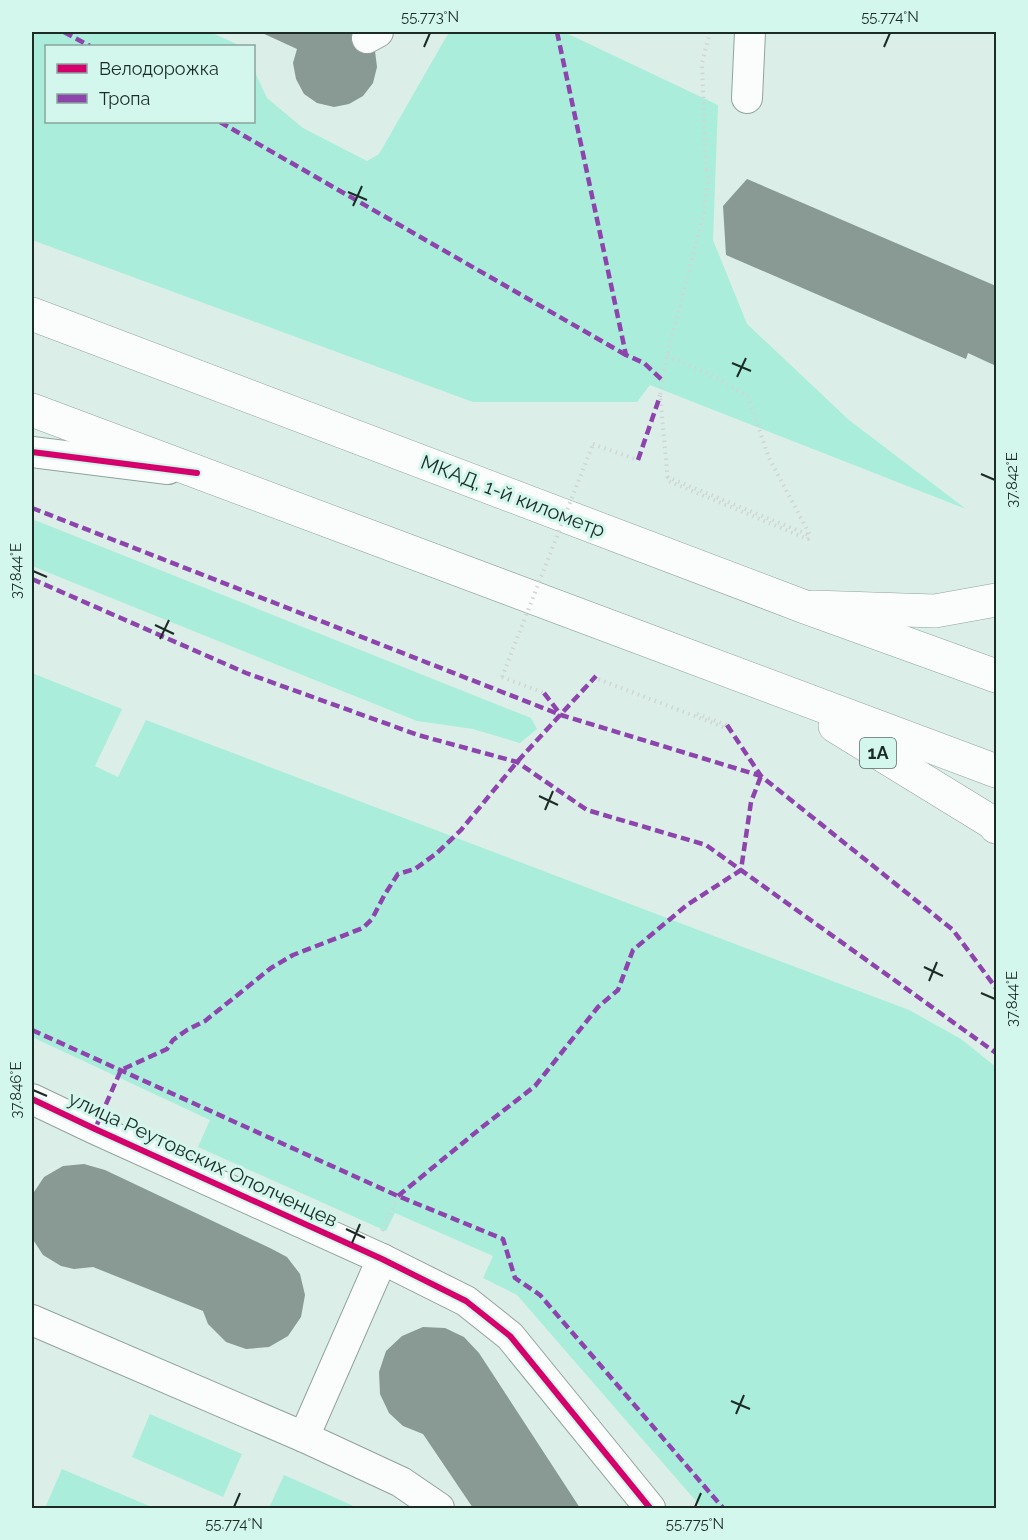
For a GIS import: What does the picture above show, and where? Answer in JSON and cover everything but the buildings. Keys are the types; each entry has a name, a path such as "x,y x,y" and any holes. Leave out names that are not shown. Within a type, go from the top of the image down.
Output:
{"main road":[{"name":"МКАД, 1-й километр","path":"32,314 805,607 996,676"},
{"path":"32,410 996,771"},
{"path":"805,607 935,611 996,600"},
{"name":"1A","path":"758,682 824,720 996,827"}],"street":[{"path":"747,98 750,32"},
{"path":"32,452 197,473"},
{"name":"улица Реутовских Ополченцев","path":"32,1099 377,1257 466,1301 510,1335 650,1509"},
{"path":"304,1437 377,1257"},
{"path":"32,1320 304,1437 401,1482 439,1509"}],"path":[{"path":"668,356 718,378 748,397 769,458 810,535 808,539 668,481 667,477 660,396 668,356 701,219 706,169 702,63 710,32"},
{"path":"544,693 502,677 592,444 638,460"},
{"path":"596,676 661,701 727,725 726,728 595,678 596,676"},
{"path":"377,1257 398,1196"}],"green space":[{"path":"32,32 210,32 239,45 45,45 45,123 255,123 255,72 267,98 303,128 367,161 379,154 449,32 564,32 718,105 713,240 747,324 849,420 966,509 650,385 637,402 473,402 32,240"},
{"path":"32,519 531,718 537,729 520,743 473,729 417,721 32,566"},
{"path":"32,673 122,709 95,766 118,777 146,720 909,1010 961,1039 996,1067 996,1508 702,1508 517,1295 483,1278 493,1256 395,1213 386,1231 198,1147 210,1120 32,1037"},
{"path":"150,1414 242,1454 223,1497 132,1457"},
{"path":"62,1469 154,1508 45,1508"},
{"path":"284,1475 358,1508 269,1508"}],"marked path":[{"path":"64,32 88,45"},
{"path":"557,32 626,355 644,363 663,381"},
{"path":"222,123 626,355"},
{"path":"638,460 660,396"},
{"path":"32,508 561,715 761,776"},
{"path":"32,579 246,673 418,735 517,762 587,810 706,845 996,1053"},
{"path":"95,1129 121,1070 167,1049 173,1040 205,1021 271,968 293,955 363,928 372,919 398,874 415,869 437,853 461,830 517,762 596,676"},
{"path":"544,693 561,715"},
{"path":"727,725 761,776 953,930 996,988"},
{"path":"398,1196 535,1086 598,1007 618,990 633,950 687,905 741,870 751,802 761,776"},
{"path":"32,1030 398,1196 503,1239 515,1278 540,1295 723,1508"}],"cycle path":[{"path":"32,452 197,473"},
{"path":"32,1099 382,1259 466,1301 510,1336 650,1508"}]}
